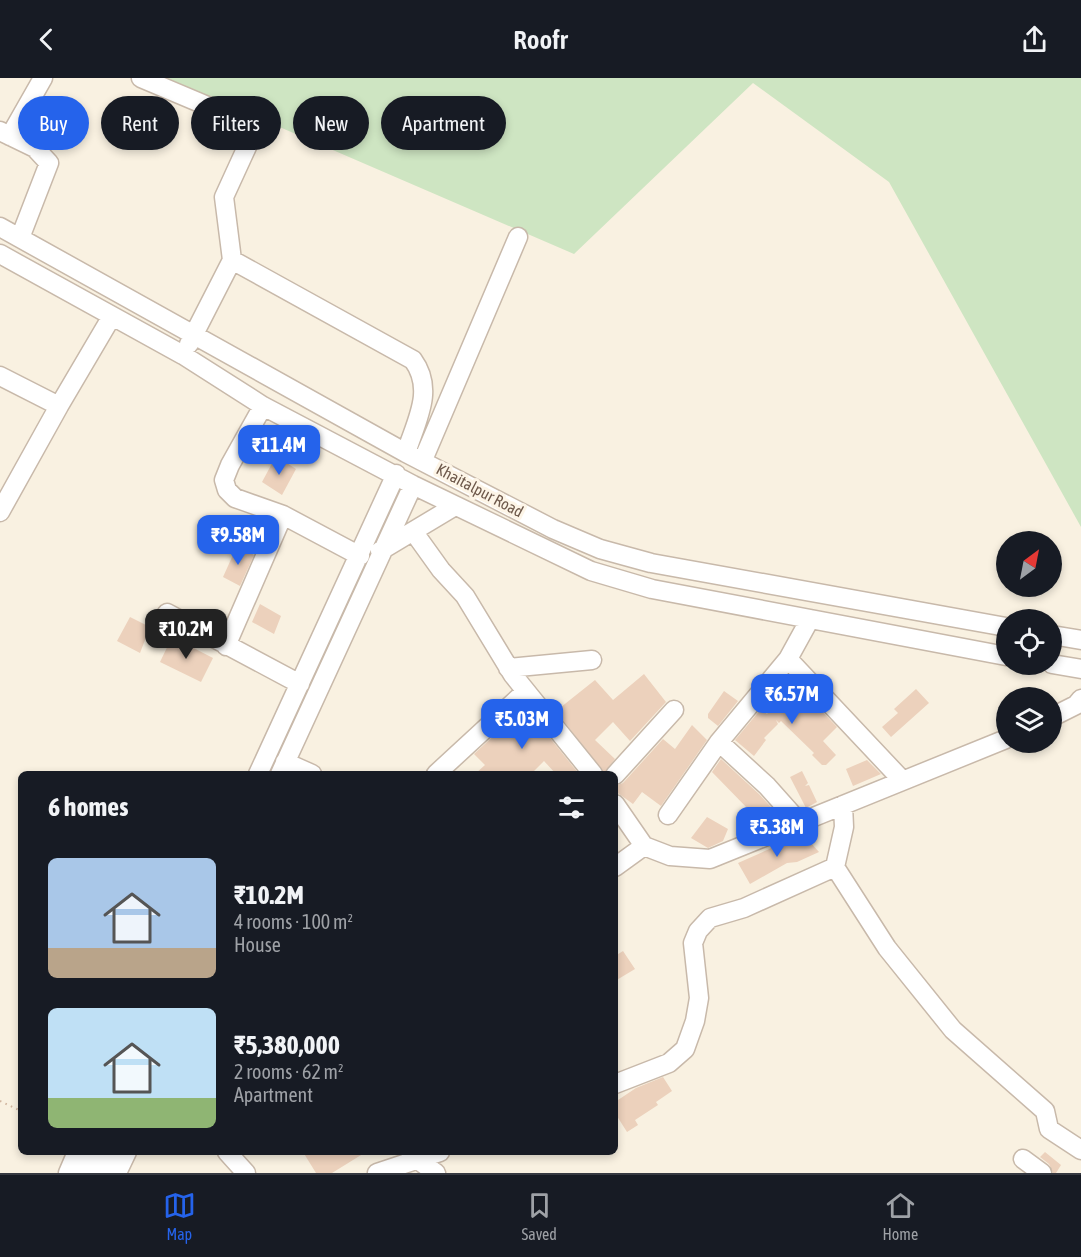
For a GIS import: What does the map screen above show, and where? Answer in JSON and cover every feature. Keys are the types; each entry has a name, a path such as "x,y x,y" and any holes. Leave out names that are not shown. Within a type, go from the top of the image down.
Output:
{"street":[{"path":"20,238 49,163 35,148 5,133 43,78"},
{"path":"141,78 243,121 250,138 224,197 232,260 183,355"},
{"name":"Khaitalpur Road","path":"0,227 415,456 554,529 600,549 651,563 996,625"},
{"path":"415,456 518,237"},
{"name":"Khaitalpur Road","path":"0,254 183,355 263,406 396,474 413,485 591,571 652,589 996,654"},
{"path":"232,260 413,360 423,374 425,393 415,456"},
{"path":"0,512 112,316"},
{"path":"0,376 59,406"},
{"path":"263,406 224,480 227,490 235,498 283,515 360,556"},
{"path":"259,771 396,474"},
{"path":"283,770 380,551 413,485"},
{"path":"380,551 455,506"},
{"path":"226,646 283,515"},
{"path":"413,531 441,570 465,596 508,668 591,771"},
{"path":"167,613 300,684"},
{"path":"668,815 719,742 788,658 810,618"},
{"path":"1062,637 1081,640"},
{"path":"788,658 902,780"},
{"path":"508,668 592,660"},
{"path":"1062,666 1081,669"},
{"path":"439,771 526,691"},
{"path":"1062,712 1076,705 1081,699"},
{"path":"618,772 674,710"},
{"path":"719,742 767,786 800,823"},
{"path":"618,808 644,846 670,856 710,859 996,743"},
{"path":"843,805 844,827 835,867 887,948 953,1030 1046,1111 1048,1129 1081,1150"},
{"path":"618,865 644,846"},
{"path":"618,1083 669,1063 685,1049 695,1021 699,998 693,943 698,931 710,918 744,908 835,867"},
{"path":"68,1173 76,1155"},
{"path":"84,1173 92,1155"},
{"path":"103,1173 111,1155"},
{"path":"117,1173 126,1155"},
{"path":"230,1155 246,1173"},
{"path":"377,1173 413,1156 436,1173"},
{"path":"1023,1159 1042,1173"}],"path":[{"path":"0,1101 18,1110"}],"green space":[{"path":"166,78 1081,78 1081,527 889,182 753,83 574,254 333,150 369,150 369,96 293,96 293,133 281,128 281,96 208,96"}],"building":[{"path":"276,456 296,469 282,495 262,482"},
{"path":"237,546 254,555 240,586 223,577"},
{"path":"260,604 281,616 274,634 252,622"},
{"path":"130,617 150,627 140,653 117,641"},
{"path":"172,637 213,658 201,682 160,662"},
{"path":"644,674 666,702 630,741 613,722 595,740 615,759 606,771 602,771 556,711 595,680 613,700"},
{"path":"795,683 837,727 823,741 836,755 826,765 822,765 812,755 814,753 781,721 779,723 776,720 778,724 764,738 766,740 754,756 735,740 761,709 767,714"},
{"path":"916,689 929,703 891,737 882,727 898,713 894,709"},
{"path":"724,691 738,701 718,726 708,718 708,714"},
{"path":"525,707 577,771 553,771 544,761 534,771 478,771 485,765 474,754"},
{"path":"692,725 707,740 661,806 642,792 633,804 618,793 618,785 623,783 663,739 675,749"},
{"path":"721,759 781,818 747,832 737,820 749,810 712,772"},
{"path":"867,760 881,774 853,786 846,769"},
{"path":"802,771 808,783 805,786 809,785 817,802 806,808 790,777"},
{"path":"707,817 728,829 723,841 708,848 691,838"},
{"path":"803,834 819,852 797,862 787,863 750,884 738,863"},
{"path":"623,951 635,969 618,979 618,954"},
{"path":"663,1077 672,1091 656,1102 658,1105 635,1120 638,1125 627,1132 618,1118 618,1100 636,1088"},
{"path":"1045,1152 1061,1165 1056,1173 1053,1173 1049,1164 1040,1157"},
{"path":"305,1155 361,1155 332,1173 316,1173"}]}
